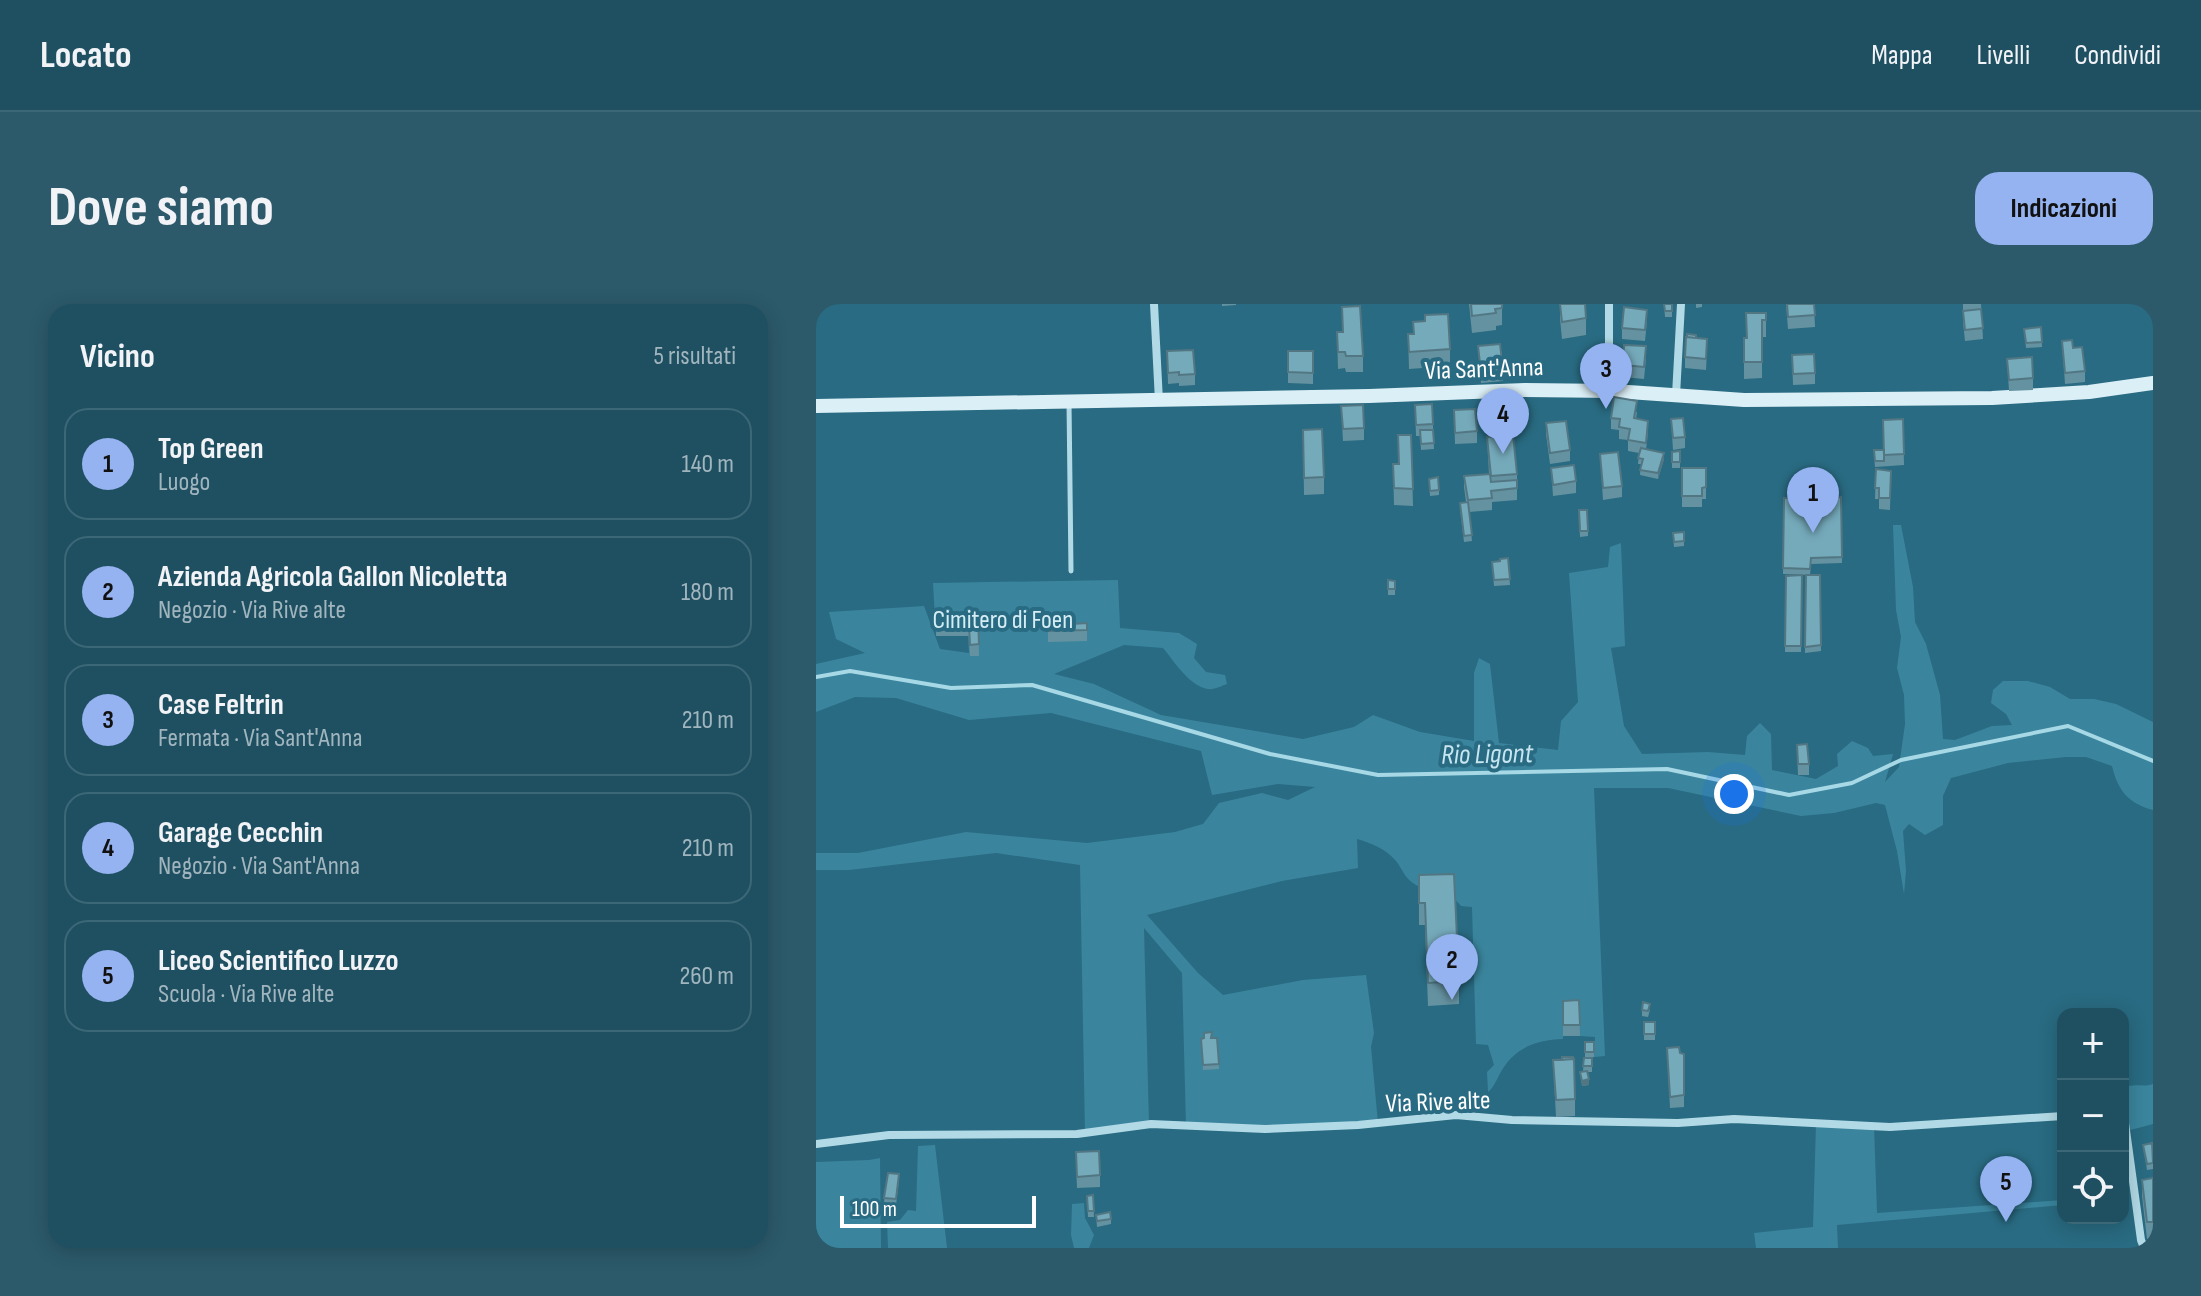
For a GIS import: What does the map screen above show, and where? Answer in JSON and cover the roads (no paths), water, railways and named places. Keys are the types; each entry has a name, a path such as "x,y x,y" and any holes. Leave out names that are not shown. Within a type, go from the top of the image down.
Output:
{"main road":[{"name":"Via Sant'Anna","path":"816,406 1159,401 1525,390 1609,391 1744,400 1992,398 2089,392 2153,383"}],"street":[{"path":"1154,304 1159,401"},
{"path":"1609,304 1609,391"},
{"path":"1676,395 1681,304"},
{"name":"Via Rive alte","path":"816,1144 889,1135 1077,1134 1151,1124 1265,1129 1345,1126 1456,1115 1512,1120 1678,1123 1734,1119 1890,1127 2057,1116"},
{"path":"2129,1141 2144,1248"}],"lane":[{"path":"1069,401 1071,571"}],"waterway":[{"name":"Rio Ligont","path":"816,677 850,671 951,688 1032,685 1270,754 1378,775 1667,769 1789,795 1852,783 1901,760 2068,726 2153,761"}],"place":[{"name":"Case Feltrin","path":"1606,409"},
{"name":"Garage Cecchin","path":"1503,454"},
{"name":"Top Green","path":"1813,533"},
{"name":"Azienda Agricola Gallon Nicoletta","path":"1452,1000"},
{"name":"Liceo Scientifico Luzzo","path":"2006,1222"}],"park label":[{"name":"Cimitero di Foen","path":"1003,619"}]}
